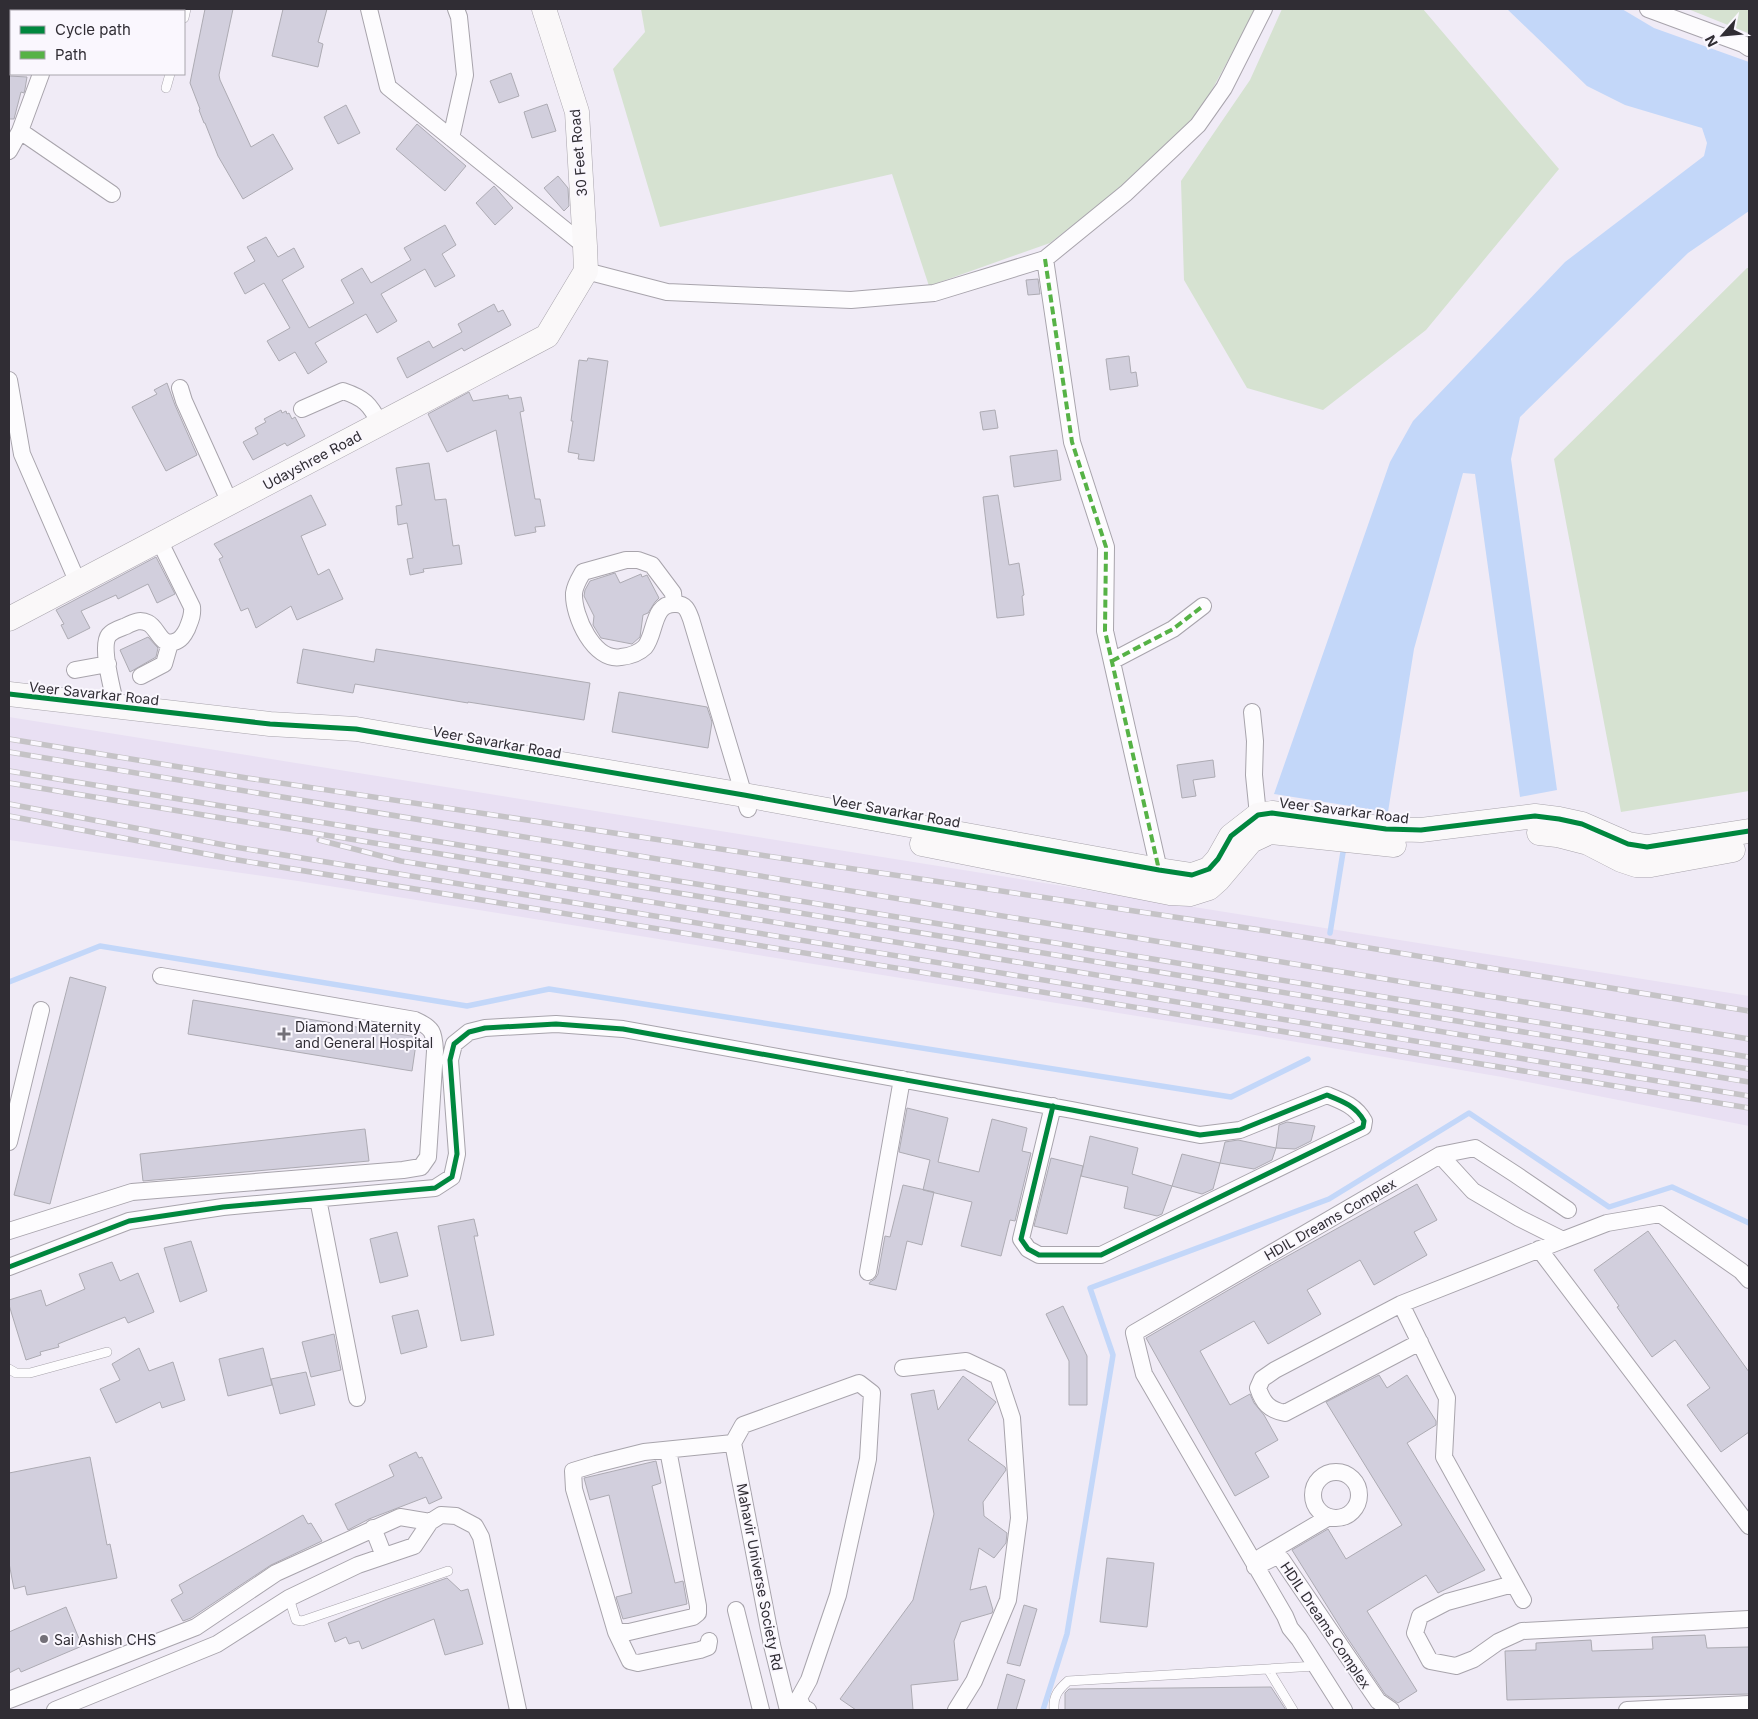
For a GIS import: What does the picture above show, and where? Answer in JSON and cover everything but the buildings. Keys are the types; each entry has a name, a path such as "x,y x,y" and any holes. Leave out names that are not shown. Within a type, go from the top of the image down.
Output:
{"street":[{"path":"369,9 388,87 585,246"},
{"path":"451,138 465,75 459,17 456,9"},
{"name":"30 Feet Road","path":"544,9 577,112 586,271"},
{"path":"586,271 667,292 851,300 934,293 1045,259 1126,194 1198,125 1224,88 1264,9"},
{"path":"1648,9 1743,44 1749,48"},
{"path":"9,151 20,130 41,75"},
{"path":"20,130 112,194"},
{"path":"1045,259 1072,442 1106,547 1105,631 1159,870"},
{"name":"Udayshree Road","path":"9,619 547,336 586,271"},
{"path":"9,380 22,454 78,583"},
{"path":"180,388 184,401 230,503"},
{"path":"302,409 343,391 359,396 374,412 380,424"},
{"path":"116,706 108,664 106,640 111,633 137,621 146,622 153,626 163,640 170,643 179,641 193,614 192,607 160,540"},
{"path":"674,603 673,593 652,565 638,560 626,560 583,572 576,585 574,594 584,632 592,644 614,658 632,655 647,645 658,613 665,607 674,603 682,604 687,609 746,802"},
{"path":"1112,661 1173,629 1203,606"},
{"path":"141,676 164,664 170,643"},
{"path":"75,670 108,664"},
{"name":"Veer Savarkar Road","path":"9,694 270,724 349,745 746,802 1192,875 1209,869 1218,859 1232,836 1267,820 1387,837 1422,830 1536,816 1559,818 1582,824 1628,844 1647,847 1749,831"},
{"path":"1252,712 1255,741 1254,775 1267,820"},
{"name":"Veer Savarkar Road","path":"746,802 1170,893 1190,894 1210,888 1267,820"},
{"path":"1387,837 1424,846 1506,834 1538,832 1588,843 1620,860 1636,865 1651,865 1749,847"},
{"path":"9,1231 132,1192 402,1170 421,1167 428,1157 434,1051 434,1036 428,1026 416,1020 161,976"},
{"path":"9,1142 41,1010"},
{"path":"9,1268 129,1221 223,1207 435,1188 452,1177 457,1154 450,1060 454,1044 469,1032 485,1028 556,1024 623,1028 1053,1106 1200,1135 1240,1130 1327,1095 1355,1109 1364,1121 1363,1127 1102,1255 1038,1255 1028,1249 1021,1239 1053,1106"},
{"path":"868,1272 902,1079"},
{"path":"1440,1155 1475,1148 1568,1210"},
{"path":"1440,1155 1472,1191 1562,1240"},
{"name":"HDIL Dreams Complex","path":"1344,1710 1299,1639 1294,1635 1285,1616 1144,1374 1134,1333 1440,1155"},
{"path":"318,1199 357,1398"},
{"path":"1420,1342 1285,1413 1269,1408 1261,1398 1258,1388 1262,1379 1275,1370 1401,1304 1608,1223 1660,1214 1741,1271 1749,1280"},
{"path":"1539,1249 1749,1526"},
{"path":"1401,1304 1447,1398 1444,1457 1523,1600"},
{"path":"903,1368 966,1361 998,1376 1012,1418 1019,1518 1008,1600 974,1681 956,1710"},
{"path":"709,1641 708,1647 700,1650 638,1663 630,1661 616,1632 574,1489 573,1471 644,1452 733,1443 743,1426 859,1383 872,1393 868,1459 838,1595 809,1680 799,1698 802,1708 808,1710"},
{"name":"Mahavir Universe Society Rd","path":"733,1443 772,1645 788,1710"},
{"path":"616,1632 628,1632 693,1617 698,1613 668,1450"},
{"path":"55,1710 217,1644 289,1598 358,1565 414,1546 430,1522 441,1515 456,1516 475,1526 481,1536 518,1710"},
{"path":"9,1700 196,1626 276,1573 373,1528 400,1517 430,1522"},
{"path":"1254,1564 1329,1517"},
{"path":"373,1528 384,1556"},
{"name":"HDIL Dreams Complex","path":"1254,1564 1273,1558 1280,1558 1282,1560 1378,1701 1391,1710"},
{"path":"1513,1584 1447,1602 1420,1616 1415,1633 1430,1661 1456,1666 1474,1660 1498,1642 1522,1631 1749,1619"},
{"path":"736,1610 761,1710"},
{"path":"196,1626 206,1649"},
{"path":"1627,1710 1749,1704"}],"lane":[{"path":"166,88 170,75"},
{"path":"9,1369 16,1373 30,1373 107,1352"},
{"path":"289,1598 294,1617 296,1620 302,1621 448,1571"},
{"path":"1054,1710 1053,1701 1058,1690 1068,1682 1316,1666"},
{"path":"1268,1669 1293,1710"}],"shaded area":[{"path":"9,717 1749,996 1749,1126 1502,1077 1255,1035 298,881 9,840"}],"green space":[{"path":"641,9 1256,9 1201,110 1126,184 1050,243 929,286 892,174 660,227 613,69 645,32"},
{"path":"1282,9 1423,9 1559,169 1426,330 1323,410 1247,388 1184,280 1181,181 1250,80"},
{"path":"1688,9 1749,9 1749,33 1748,33"},
{"path":"1749,268 1749,791 1621,812 1554,459"}],"water":[{"path":"1507,9 1622,9 1654,28 1749,62 1749,211 1688,253 1520,417 1511,459 1557,790 1520,797 1475,474 1463,473 1414,649 1388,812 1274,794 1390,462 1413,421 1565,262 1704,156 1707,143 1702,128 1625,105 1587,86"}],"waterway":[{"path":"1330,933 1344,846"},
{"path":"9,982 100,946 467,1006 549,989 1231,1097 1308,1059"},
{"path":"1043,1710 1067,1634 1113,1355 1090,1288 1329,1199 1469,1113 1609,1207 1672,1187 1749,1223"}],"railway":[{"path":"9,739 247,778 1261,930 1749,1011"},
{"path":"9,752 1749,1039"},
{"path":"9,771 1749,1057"},
{"path":"9,783 1749,1069"},
{"path":"9,804 235,847 1749,1096"},
{"path":"9,816 232,859 1749,1108"},
{"path":"319,840 401,861 1749,1082"}],"marked path":[{"path":"1045,259 1072,442 1106,547 1105,631 1159,870"},
{"path":"1112,661 1173,629 1203,606"}],"cycle path":[{"path":"9,694 270,724 356,729 744,795 1192,875 1209,869 1218,859 1231,836 1258,815 1272,813 1386,829 1421,830 1535,816 1582,824 1628,844 1647,847 1749,831"},
{"path":"9,1267 129,1221 223,1207 435,1188 452,1177 457,1154 450,1060 454,1044 469,1032 485,1028 556,1024 623,1029 1072,1110 1200,1135 1240,1130 1327,1095 1353,1108 1364,1121 1363,1127 1101,1255 1039,1255 1028,1249 1021,1239 1053,1106"}],"place":[{"name":"Diamond Maternity and General Hospital","path":"284,1034"},
{"name":"Sai Ashish CHS","path":"44,1639"}]}
